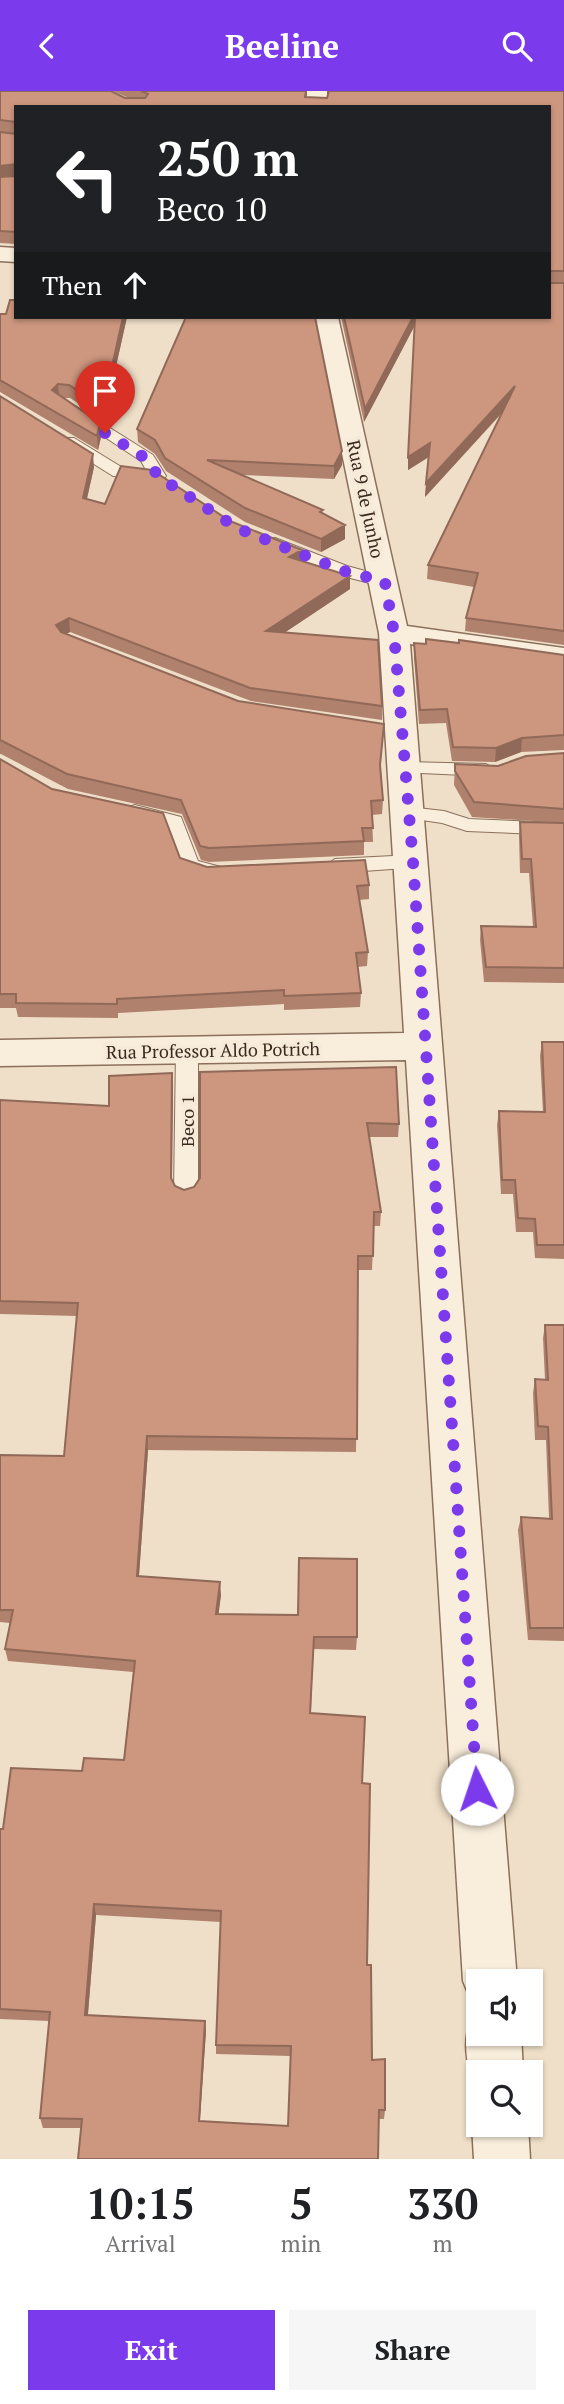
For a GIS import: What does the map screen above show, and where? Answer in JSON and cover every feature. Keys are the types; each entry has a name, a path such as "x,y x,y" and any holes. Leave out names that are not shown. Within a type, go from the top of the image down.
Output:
{"street":[{"name":"Rua 9 de Junho","path":"326,319 394,633 395,743 408,813 413,862 489,1969"},
{"path":"394,633 564,657"},
{"name":"Rua Professor Aldo Potrich","path":"1,1058 187,1050 425,1046"},
{"path":"501,2137 502,2159"}],"lane":[{"path":"64,403 147,459 164,479"},
{"path":"52,431 119,473 164,479"},
{"path":"263,538 341,570 385,582"},
{"path":"395,743 497,771 509,766"},
{"path":"119,807 174,821 190,866 208,872 236,871"},
{"path":"408,813 444,817 467,825 564,829"},
{"path":"317,867 413,862"},
{"name":"Beco 1","path":"186,1192 187,1050"}],"building":[{"path":"0,91 111,91 125,98 145,98 148,94 141,91 306,91 305,97 327,98 329,91 564,91 564,271 551,271 551,105 14,105 14,122 0,120"},
{"path":"0,132 14,134 14,164 0,166"},
{"path":"14,176 14,232 0,231 0,177"},
{"path":"551,283 564,283 564,631 466,618 478,573 428,565 515,386 426,483 430,443 408,457 415,319 551,319"},
{"path":"10,300 14,300 14,319 123,319 103,407 69,385 58,384 52,390 100,423 97,436 0,380 0,314 6,314"},
{"path":"185,319 315,319 342,451 334,466 207,460 323,510 320,512 345,525 321,539 245,508 165,458 155,440 137,429"},
{"path":"344,319 412,319 365,409"},
{"path":"0,396 93,454 83,498 105,504 121,466 152,470 230,521 302,550 289,557 350,576 266,631 378,640 382,706 250,688 69,618 56,625 61,632 238,701 384,724 380,765 383,800 371,801 373,828 362,828 364,841 209,848 200,846 181,800 67,774 0,740"},
{"path":"426,639 459,643 459,640 564,655 564,735 522,738 496,748 453,747 447,709 420,710 414,643 426,644"},
{"path":"564,753 564,809 474,802 455,771 455,764 498,766 526,756"},
{"path":"0,759 52,789 163,813 180,858 207,867 365,860 369,885 357,886 368,952 356,953 361,993 284,996 284,990 117,999 117,1004 16,1003 16,994 0,994"},
{"path":"520,822 564,823 564,968 486,967 481,926 536,927 531,859 522,859"},
{"path":"542,1042 564,1042 564,1245 537,1245 535,1219 518,1218 515,1180 502,1180 499,1111 545,1112"},
{"path":"396,1067 399,1124 367,1123 381,1212 374,1212 373,1256 358,1256 357,1439 147,1436 137,1576 220,1582 216,1614 298,1615 299,1558 357,1559 357,1637 314,1637 310,1713 365,1717 362,1783 370,1784 367,1965 371,1965 372,2060 385,2059 385,2110 379,2110 378,2159 78,2159 82,2119 40,2118 50,2012 0,2009 0,1829 3,1829 11,1768 82,1771 84,1758 124,1760 135,1661 5,1649 13,1610 0,1610 0,1455 64,1456 78,1303 0,1301 0,1100 109,1106 109,1076 172,1073 171,1178 175,1186 184,1190 194,1187 200,1178 200,1072","holes":["94,1904 221,1911 216,2045 291,2046 288,2126 199,2121 205,2021 85,2015"]},
{"path":"545,1325 564,1325 564,1628 530,1628 521,1517 552,1519 548,1427 538,1426 535,1379 548,1380"}],"route":[{"path":"105,433 147,459 158,476 237,528 341,570 385,582 394,633 413,862 477,1789"}]}
